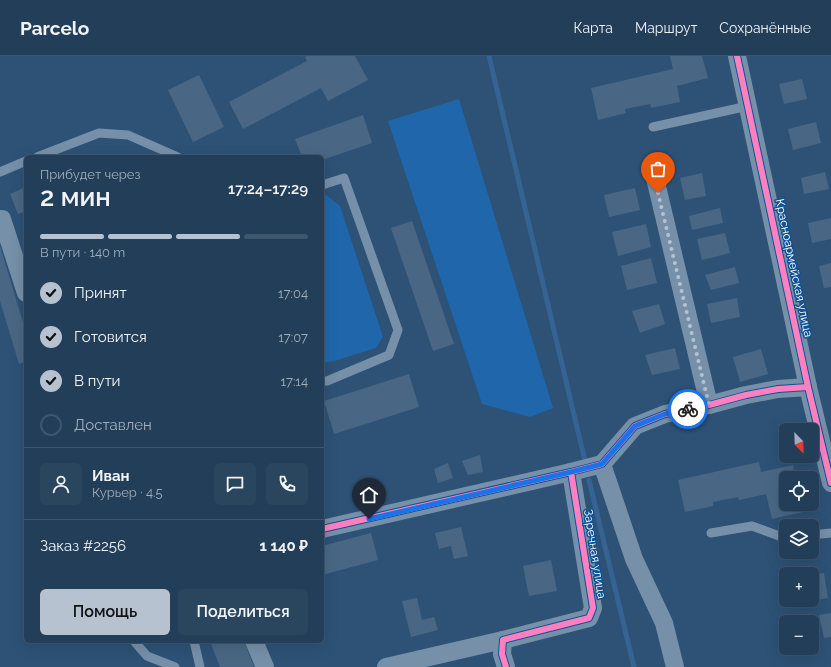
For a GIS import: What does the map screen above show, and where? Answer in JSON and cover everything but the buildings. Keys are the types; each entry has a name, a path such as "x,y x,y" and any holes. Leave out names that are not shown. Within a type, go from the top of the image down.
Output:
{"street":[{"name":"Красноармейская улица","path":"737,56 808,387 831,483"},
{"path":"654,178 709,405"},
{"path":"0,219 2,219 24,286"},
{"path":"324,530 602,464 635,426 665,414 709,405 746,395 778,389 808,387"},
{"path":"602,464 634,559 664,623 675,667"},
{"name":"Заречная улица","path":"503,640 589,618 593,608 571,472"},
{"path":"386,667 503,640 502,654 506,667"},
{"path":"255,643 265,667"}],"lane":[{"path":"654,127 748,106"},
{"path":"42,155 99,133 128,135 173,155"},
{"path":"0,172 24,163"},
{"path":"324,184 344,178 398,330 389,355 324,381"},
{"path":"711,533 752,526 779,536"},
{"path":"819,534 831,533"},
{"path":"136,643 148,656 175,667"},
{"path":"194,643 200,667"}],"shaded area":[{"path":"459,99 553,408 530,417 482,404 388,121"},
{"path":"326,195 340,206 383,337 376,348 324,363 324,196"}],"waterway":[{"path":"489,56 585,461"},
{"path":"589,480 634,667"}],"cycle path":[{"path":"737,56 808,387 831,483"},
{"path":"324,529 602,464 635,426 665,414 709,405 746,395 778,389 808,387"},
{"path":"506,667 502,654 503,640 589,618 593,608 571,472"}],"way so far":[{"path":"658,193 709,405 688,409"}],"route":[{"path":"369,519 602,464 635,426 665,414 688,409"}]}
